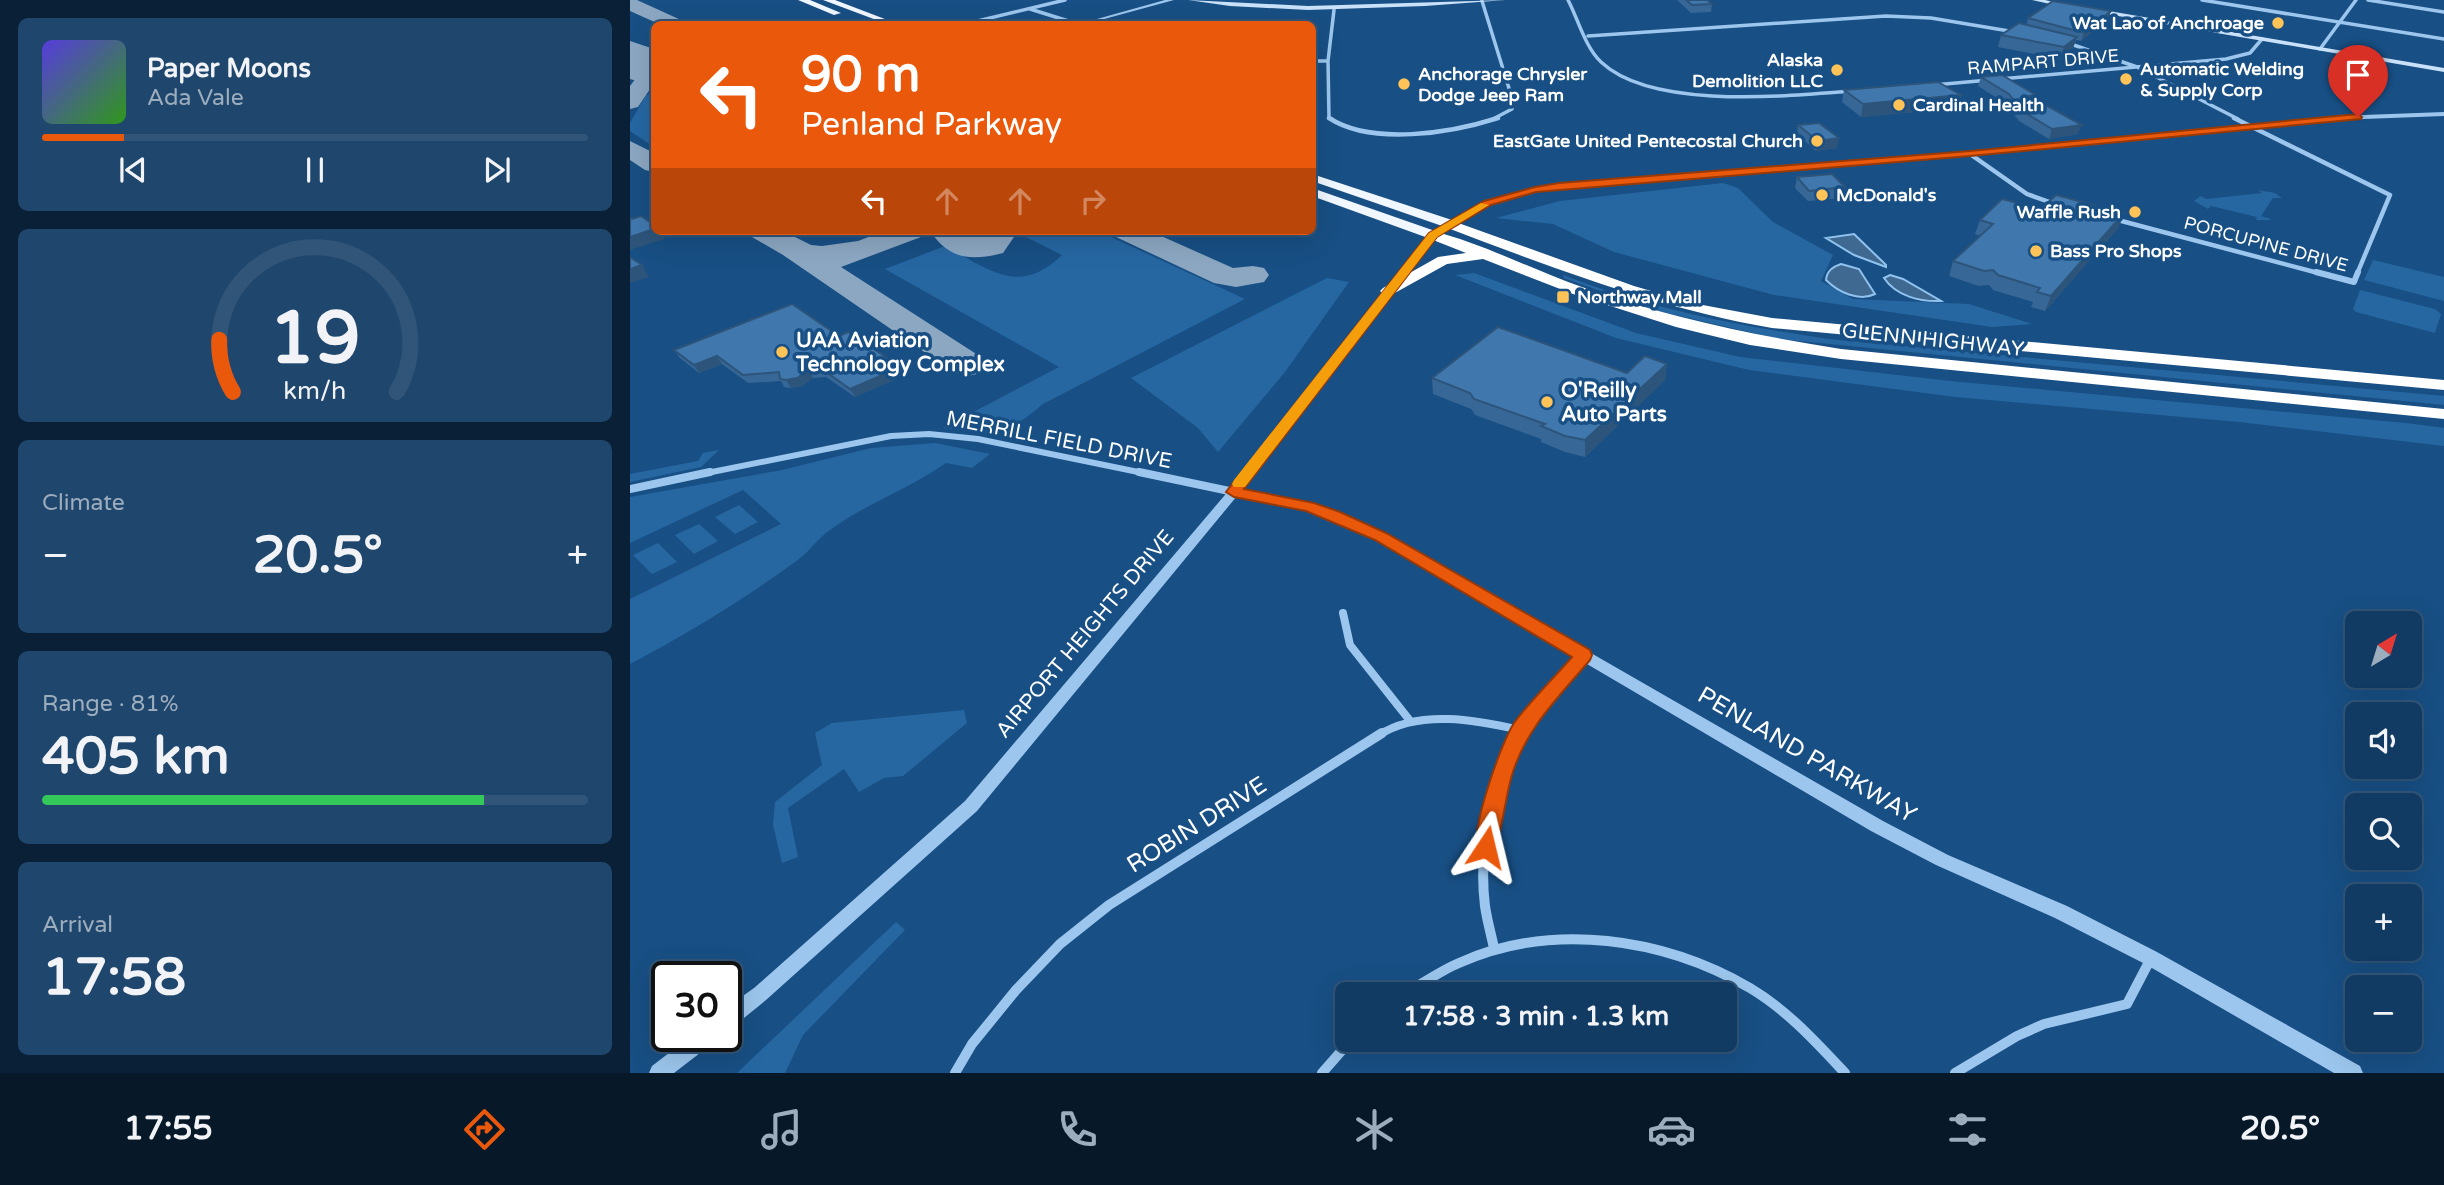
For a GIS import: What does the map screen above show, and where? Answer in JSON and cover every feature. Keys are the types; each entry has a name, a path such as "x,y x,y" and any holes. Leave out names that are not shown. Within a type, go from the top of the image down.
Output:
{"highway":[{"path":"802,0 859,21"},
{"path":"827,0 886,21"},
{"path":"1316,178 1450,224"},
{"path":"1316,193 1433,235"},
{"name":"GLENN HIGHWAY","path":"1450,224 1619,286 1689,307 1753,320 1828,330 2071,349 2444,385"},
{"name":"GLENN HIGHWAY","path":"1433,235 1626,308 1750,340 1841,354 2444,414"},
{"path":"1388,291 1443,260 1467,255 1494,259"}],"main road":[{"path":"1191,0 1334,10 1503,0"},
{"path":"1215,0 1223,4"},
{"path":"2035,0 2075,7"},
{"path":"2088,9 2444,71"}],"street":[{"path":"978,21 1065,0"},
{"path":"1091,21 1171,0"},
{"path":"1569,0 1599,60 1635,80 1678,92 1748,97 1864,90"},
{"path":"2202,0 2444,39"},
{"path":"2320,50 2356,0"},
{"path":"2368,0 2444,12"},
{"path":"1334,10 1328,61 1329,118 1346,128 1373,133 1474,127 1498,120 1512,109 1508,83 1482,1"},
{"path":"1030,9 1070,21"},
{"path":"1588,36 1886,16 1931,18 2020,33"},
{"name":"RAMPART DRIVE","path":"1932,85 2141,68 2240,56 2250,53 2262,39"},
{"name":"PORCUPINE DRIVE","path":"2057,40 2083,46 2141,68 2252,127 2350,172 2390,195 2354,282 2107,217"},
{"path":"1316,61 1328,61"},
{"name":"AIRPORT HEIGHTS DRIVE","path":"742,1008 971,806 1234,492 1433,235 1488,203 1535,190 1970,154 2337,118 2444,114"},
{"path":"1970,154 2027,194 2058,205"},
{"name":"MERRILL FIELD DRIVE","path":"630,489 891,436 929,434 978,439 1234,492"},
{"name":"PENLAND PARKWAY","path":"1234,492 1309,507 1369,531 1877,825 1942,860 2061,912 2151,958 2353,1073"},
{"path":"1343,613 1350,645 1411,722"},
{"path":"1494,948 1484,898 1486,847 1492,807 1520,730 1583,655"},
{"name":"ROBIN DRIVE","path":"954,1073 972,1044 1016,989 1060,944 1109,905 1385,731 1411,722 1441,719 1477,719 1520,730"},
{"path":"1424,982 1455,964 1494,948 1587,936 1643,943 1698,961 1763,995 1827,1051 1844,1073"},
{"path":"1955,1073 2013,1039 2056,1020 2093,1014 2127,1004 2151,958"},
{"path":"659,1073 686,1052"},
{"path":"1322,1073 1340,1052"}],"shaded area":[{"path":"651,94 651,145 630,131 630,123 646,95"},
{"path":"1723,183 1738,188 1773,222 1833,255 1821,281 1853,299 1969,304 2032,324 1992,327 1774,295 1614,252 1553,224 1496,218 1560,201"},
{"path":"2258,190 2275,193 2282,198 2273,198 2261,216 2271,219 2269,220 2256,220 2257,217 2211,206 2208,209 2194,201 2201,196 2206,199 2262,193"},
{"path":"1854,234 1886,267 1854,255 1826,238"},
{"path":"1022,235 1107,235 1245,299 1043,404 1007,429 987,433 943,428 1059,367 885,269 945,246 990,270 1017,277 1032,275 1062,255"},
{"path":"2373,260 2444,277 2444,301 2364,280"},
{"path":"1841,264 1859,269 1875,294 1856,296 1843,292 1826,280 1833,268"},
{"path":"1474,273 1636,333 1740,357 1950,381 2406,423 2444,428 2444,446 2239,422 1955,397 1749,370 1616,338 1455,275"},
{"path":"1563,275 1661,307 1828,339 2444,396 2444,405 1779,339 1649,309 1564,278"},
{"path":"1890,275 1903,279 1941,301 1917,299 1902,293 1884,278"},
{"path":"1327,278 1349,282 1285,372 1218,452 1198,428 1131,378"},
{"path":"2360,290 2435,309 2441,314 2435,333 2356,312 2353,309"},
{"path":"935,443 990,454 972,468 946,463 844,520 826,533 803,556 758,588 696,628 630,664 630,599 781,524 743,490 630,543 630,497 782,470 871,448"},
{"path":"719,450 701,467 630,482 630,474 698,461 703,453"},
{"path":"739,505 758,522 735,534 715,517"},
{"path":"699,524 718,541 694,554 675,535"},
{"path":"658,543 677,562 652,574 633,555"},
{"path":"964,710 967,723 903,776 884,778 859,792 844,769 788,808 798,857 782,863 773,825 775,802 822,765 815,733 832,723"},
{"path":"896,922 905,930 803,1035 785,1073 737,1073"}],"building":[{"path":"1686,0 1707,0 1712,4 1692,5"},
{"path":"2053,1 2111,11 2084,33 2028,18"},
{"path":"2019,23 2077,37 2064,47 2001,35"},
{"path":"2002,75 2036,95 2029,96 2082,125 2052,129 2022,111 2009,94 1981,77"},
{"path":"1938,82 1961,95 1863,104 1844,90"},
{"path":"1819,123 1839,138 1818,141 1798,125"},
{"path":"1832,174 1845,187 1809,191 1797,177"},
{"name":"Bass Pro Shops","path":"2056,195 2124,213 2051,296 2037,292 2040,288 1998,275 1993,270 1984,271 1953,261 1993,224 1980,220 2002,199 2041,209"},
{"path":"641,216 651,223 651,230 630,237 630,218"},
{"path":"630,257 642,265 630,269"},
{"name":"UAA Aviation Technology Complex","path":"792,304 839,336 848,332 901,367 850,389 822,369 809,370 797,378 786,380 780,379 779,372 743,375 717,356 694,365 674,350"},
{"name":"O'Reilly Auto Parts","path":"1498,327 1627,373 1645,356 1667,364 1585,440 1565,436 1541,426 1545,424 1474,399 1470,393 1432,378"}],"taxiway":[{"path":"630,4 667,21"},
{"path":"630,102 650,74 648,66 651,67"},
{"path":"630,149 651,162"},
{"path":"769,235 811,254 834,254 865,248"},
{"path":"837,259 900,235"},
{"path":"1135,235 1225,276 1236,278 1253,275"},
{"path":"796,252 968,365"}],"runway":[{"path":"630,57 651,68"},
{"path":"973,235 977,237"}],"slow traffic":[{"path":"1240,484 1433,235 1484,205"}],"place":[{"name":"Wat Lao of Anchroage","path":"2278,23"},
{"name":"Alaska Demolition LLC","path":"1837,70"},
{"name":"Automatic Welding & Supply Corp","path":"2126,79"},
{"name":"Anchorage Chrysler Dodge Jeep Ram","path":"1404,84"},
{"name":"Cardinal Health","path":"1899,105"},
{"name":"EastGate United Pentecostal Church","path":"1817,141"},
{"name":"McDonald's","path":"1822,195"},
{"name":"Waffle Rush","path":"2135,212"},
{"name":"Bass Pro Shops","path":"2036,251"},
{"name":"Northway Mall","path":"1563,297"},
{"name":"UAA Aviation Technology Complex","path":"782,352"},
{"name":"O'Reilly Auto Parts","path":"1547,402"}],"route":[{"path":"1486,847 1492,807 1520,730 1583,655 1380,537 1335,515 1234,492 1433,235 1488,203 1508,196 1559,186 1970,154 2358,117"}]}
